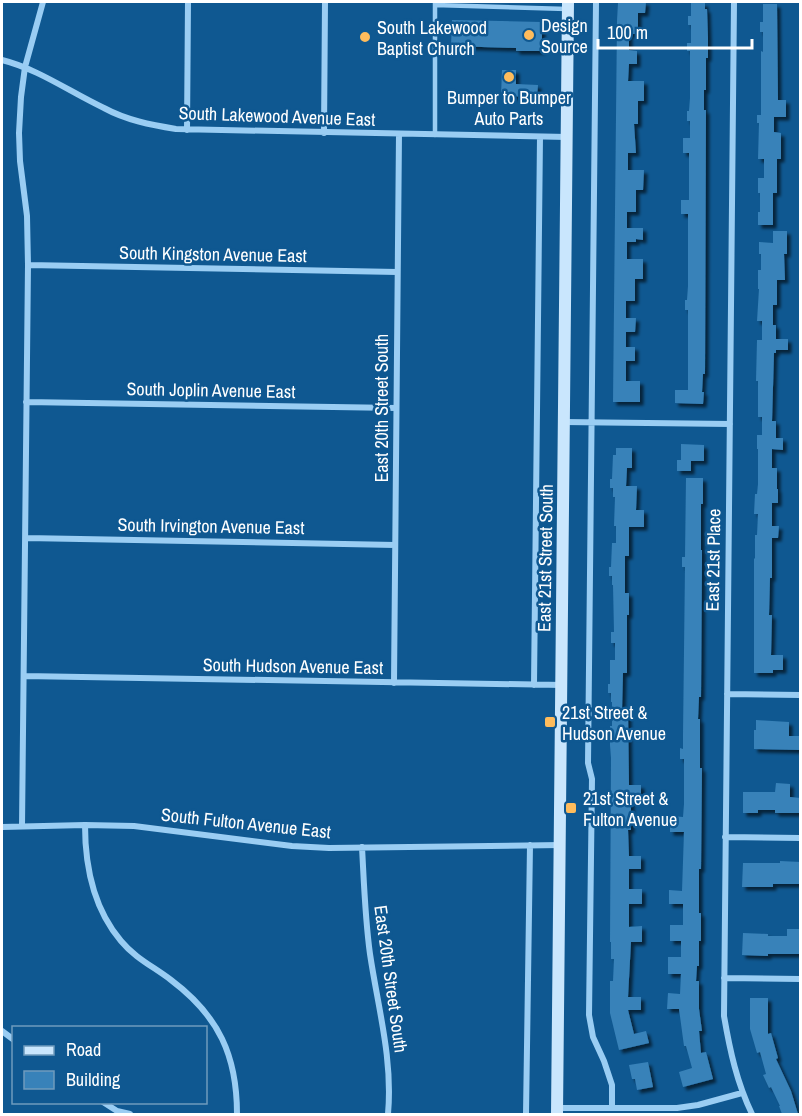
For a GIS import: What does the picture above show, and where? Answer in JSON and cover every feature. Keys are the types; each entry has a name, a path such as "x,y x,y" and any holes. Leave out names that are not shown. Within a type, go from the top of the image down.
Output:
{"main road":[{"name":"East 21st Street South","path":"557,1111 568,5"}],"street":[{"path":"22,826 28,265 27,216 19,133 25,67 43,2"},
{"path":"187,130 188,2"},
{"path":"324,133 325,2"},
{"path":"596,2 588,763 592,779 589,1015 593,1037 612,1085 612,1108"},
{"name":"East 21st Place","path":"734,2 724,1016 730,1050 742,1093 752,1114"},
{"name":"South Lakewood Avenue East","path":"2,60 25,67 106,110 147,124 187,130 567,137"},
{"name":"East 20th Street South","path":"394,683 399,134"},
{"name":"East 21st Street South","path":"534,685 540,137"},
{"name":"South Kingston Avenue East","path":"28,265 397,272"},
{"name":"South Joplin Avenue East","path":"26,402 396,408"},
{"path":"564,422 730,424"},
{"name":"South Irvington Avenue East","path":"26,538 395,545"},
{"name":"South Hudson Avenue East","path":"24,676 562,685"},
{"path":"727,694 801,695"},
{"path":"85,825 85,850 90,880 98,905 109,926 145,964 171,980 216,1025 224,1040 234,1073 237,1114"},
{"name":"South Fulton Avenue East","path":"2,827 134,826 292,846 329,848 561,845"},
{"path":"725,837 801,838"},
{"path":"526,1114 530,845"},
{"name":"East 20th Street South","path":"362,847 370,953 386,1043 389,1074 388,1114"},
{"path":"724,978 801,979"},
{"path":"557,1111 676,1108 698,1105 742,1093"},
{"path":"114,1113 130,1114"}],"lane":[{"path":"435,135 435,3 568,5"}],"building":[{"path":"646,2 645,13 638,13 638,34 629,34 629,50 637,51 637,64 629,64 628,81 644,81 644,101 638,101 638,124 634,124 636,153 628,153 628,170 644,170 643,190 636,190 636,212 627,212 627,228 643,228 643,240 636,239 636,242 627,242 627,259 643,259 643,279 635,279 635,301 626,301 626,318 636,318 635,332 626,332 626,347 635,347 635,361 626,361 626,381 640,381 640,402 613,402 617,21 618,3"},
{"path":"691,3 705,3 708,38 706,90 704,90 704,110 706,110 703,404 675,403 675,390 688,390 688,310 685,310 685,300 687,300 688,286 688,214 681,214 681,200 689,200 689,153 683,153 683,138 690,138 690,121 687,121 687,111 689,111 690,98 690,51 687,51 687,43 691,43 691,25 688,25 688,16 691,16"},
{"path":"763,4 777,4 778,100 786,100 786,117 774,117 774,132 781,133 781,159 777,159 777,193 773,193 773,225 758,225 760,193 758,193 758,178 764,178 764,159 758,159 759,123 757,123 757,115 761,115 763,32 760,32 760,22 763,22"},
{"path":"452,20 542,22 542,51 451,46"},
{"name":"Bumper to Bumper Auto Parts","path":"502,70 516,70 516,84 538,85 537,97 501,96"},
{"path":"773,231 787,231 787,254 784,254 785,280 777,280 777,305 773,305 776,339 788,339 788,350 776,350 774,353 772,421 776,421 776,438 783,438 783,450 772,449 772,468 777,468 778,503 772,503 772,526 779,526 778,538 772,538 769,615 772,615 771,655 783,655 783,670 773,670 773,673 754,673 754,558 758,514 754,514 758,484 757,435 762,435 762,417 758,417 758,381 756,381 757,340 762,340 762,321 757,321 758,270 761,270 759,242 773,243"},
{"path":"681,444 704,445 704,461 691,461 691,471 677,471 677,460 681,460"},
{"path":"616,448 632,448 632,468 627,468 626,486 637,486 636,510 644,510 644,527 629,527 629,556 625,556 625,593 629,593 629,615 627,615 627,673 623,673 622,710 628,710 629,785 641,785 641,797 631,797 631,830 628,830 629,856 641,856 641,869 629,869 629,889 642,889 642,904 629,904 629,927 642,926 642,942 631,942 628,997 641,997 641,1010 628,1010 634,1034 646,1031 649,1043 619,1050 610,1013 610,981 613,981 614,959 611,959 610,942 612,702 611,693 608,693 610,660 615,660 615,643 611,643 611,632 614,632 613,585 612,576 609,576 609,567 611,567 612,543 616,543 615,497 613,497 613,488 610,488 610,479 612,479 613,455 616,455"},
{"path":"686,478 703,478 701,697 699,697 698,719 700,719 700,768 702,768 701,869 699,869 701,941 699,941 699,966 697,966 696,981 699,981 701,1053 706,1052 713,1079 683,1087 679,1072 692,1068 686,1046 684,1046 679,1009 667,1009 668,993 680,994 681,974 668,974 668,957 681,957 681,941 670,941 670,925 683,925 683,904 669,904 669,890 682,891 684,832 670,832 670,816 683,817 684,804 684,759 680,759 680,748 683,749 685,567 682,567 682,557 685,557"},
{"path":"756,720 789,722 789,736 801,736 800,750 754,749"},
{"path":"776,783 790,784 790,797 801,798 801,813 775,813 775,810 758,810 758,813 743,813 743,792 775,792"},
{"path":"780,861 801,862 800,884 742,887 743,863 780,863"},
{"path":"787,929 801,929 801,954 742,955 743,933 787,936"},
{"path":"750,998 768,998 768,1034 771,1033 778,1058 776,1059 791,1091 798,1114 782,1114 771,1087 769,1088 763,1075 766,1074 760,1052 757,1053 750,1029"},
{"path":"648,1062 653,1087 637,1090 629,1065"}],"place":[{"name":"Design Source","path":"529,35"},
{"name":"South Lakewood Baptist Church","path":"365,37"},
{"name":"Bumper to Bumper Auto Parts","path":"509,77"},
{"name":"21st Street & Hudson Avenue","path":"550,722"},
{"name":"21st Street & Fulton Avenue","path":"571,808"}]}
